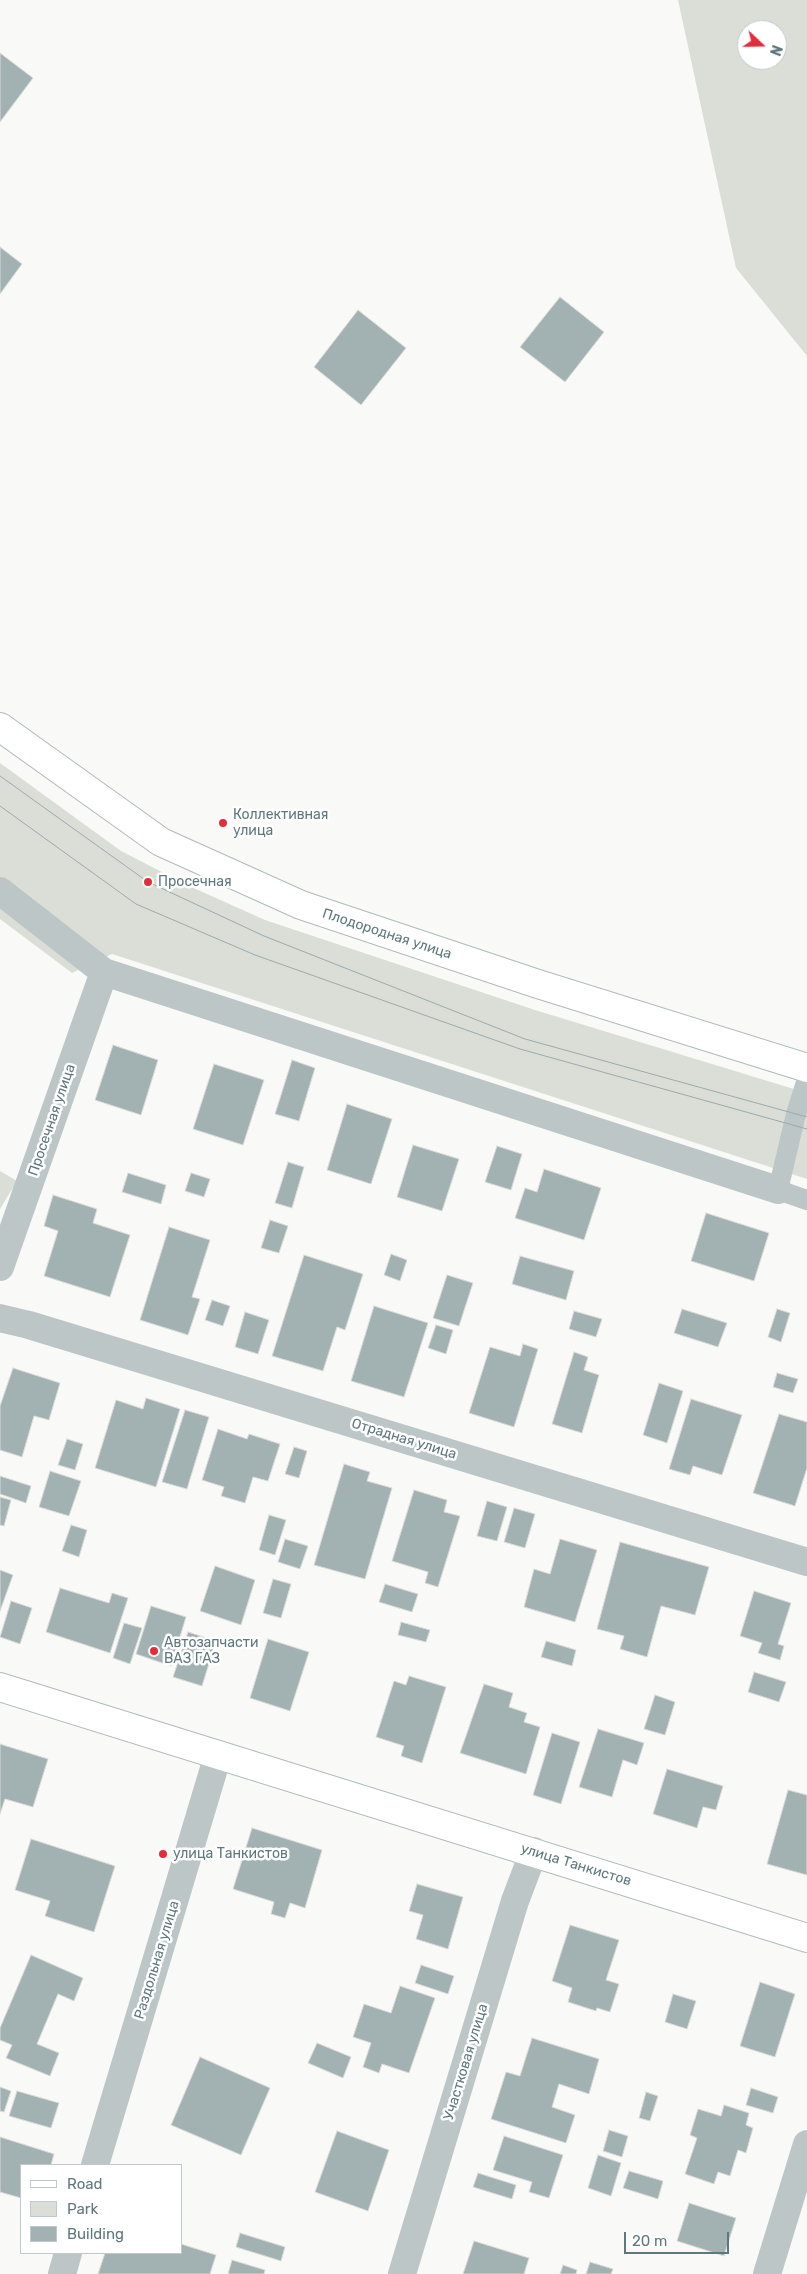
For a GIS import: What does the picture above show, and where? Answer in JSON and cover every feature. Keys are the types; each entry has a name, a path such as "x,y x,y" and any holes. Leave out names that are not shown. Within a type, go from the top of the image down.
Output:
{"main road":[{"name":"Плодородная улица","path":"0,727 161,842 301,905 538,984 807,1068"},
{"name":"улица Танкистов","path":"0,1687 534,1851 807,1938"}],"street":[{"path":"0,890 104,972 778,1190"},
{"name":"Просечная улица","path":"0,1267 104,972"},
{"name":"Отрадная улица","path":"0,1318 29,1325 807,1562"},
{"name":"Раздольная улица","path":"95,2164 218,1755"},
{"name":"Участковая улица","path":"402,2274 515,1901 534,1851"},
{"path":"767,2274 807,2144"},
{"path":"62,2274 68,2254"}],"lane":[{"path":"807,1079 796,1114 778,1190 807,1200"}],"green space":[{"path":"678,0 807,0 807,356 736,268"},
{"path":"0,763 121,851 187,885 265,920 535,1010 807,1093 807,1179 112,954 72,973 0,919"},
{"path":"0,1171 17,1181 0,1209"}],"building":[{"path":"0,53 33,78 0,122"},
{"path":"0,247 22,264 0,294"},
{"path":"560,297 604,332 565,382 520,347"},
{"path":"358,310 406,348 361,405 314,367"},
{"path":"113,1045 158,1060 141,1115 95,1100"},
{"path":"292,1060 315,1068 299,1121 275,1114"},
{"path":"214,1064 264,1080 243,1145 193,1129"},
{"path":"347,1104 392,1119 371,1184 327,1170"},
{"path":"413,1145 459,1159 442,1211 397,1197"},
{"path":"497,1146 522,1154 511,1190 485,1182"},
{"path":"288,1162 304,1167 292,1208 275,1203"},
{"path":"544,1169 601,1188 584,1240 515,1218 525,1188 537,1192"},
{"path":"128,1173 166,1185 161,1204 122,1192"},
{"path":"191,1173 210,1179 204,1197 185,1191"},
{"path":"53,1195 97,1209 93,1223 130,1235 110,1297 44,1276 58,1231 44,1226"},
{"path":"706,1213 769,1233 754,1281 691,1261"},
{"path":"270,1220 288,1226 279,1253 261,1248"},
{"path":"169,1227 210,1240 192,1297 200,1299 188,1335 140,1320"},
{"path":"391,1254 407,1260 400,1281 384,1275"},
{"path":"304,1255 363,1274 345,1330 337,1327 323,1371 272,1356"},
{"path":"520,1256 574,1271 566,1300 512,1284"},
{"path":"447,1275 473,1283 459,1326 433,1318"},
{"path":"212,1300 230,1306 223,1326 205,1320"},
{"path":"374,1306 428,1323 404,1397 351,1381"},
{"path":"682,1309 727,1323 718,1347 674,1333"},
{"path":"777,1309 790,1313 781,1342 768,1337"},
{"path":"574,1311 602,1319 596,1337 569,1329"},
{"path":"245,1312 269,1320 258,1354 235,1347"},
{"path":"436,1325 453,1330 446,1354 428,1348"},
{"path":"523,1344 538,1349 514,1427 469,1413 490,1347 520,1356"},
{"path":"574,1352 588,1357 584,1370 599,1375 582,1433 552,1424"},
{"path":"13,1368 60,1383 49,1420 34,1416 22,1457 0,1450 0,1406"},
{"path":"777,1373 798,1379 793,1393 773,1387"},
{"path":"659,1383 683,1391 667,1443 643,1435"},
{"path":"146,1398 180,1409 156,1487 95,1468 116,1400 143,1409"},
{"path":"691,1399 742,1415 722,1475 693,1466 690,1475 669,1469"},
{"path":"185,1410 209,1417 187,1489 162,1482"},
{"path":"779,1414 807,1422 807,1468 795,1506 753,1493"},
{"path":"218,1429 247,1439 249,1434 280,1444 268,1481 253,1477 245,1503 221,1496 224,1487 202,1480"},
{"path":"67,1439 83,1444 75,1470 58,1465"},
{"path":"294,1447 307,1451 299,1478 285,1474"},
{"path":"344,1464 370,1472 367,1481 392,1488 365,1579 314,1565"},
{"path":"50,1471 81,1481 69,1516 39,1507"},
{"path":"0,1476 31,1486 26,1503 0,1494"},
{"path":"414,1490 447,1500 444,1512 460,1516 438,1587 425,1583 428,1572 392,1561"},
{"path":"0,1497 11,1500 4,1526 0,1525"},
{"path":"487,1501 507,1507 497,1541 477,1536"},
{"path":"514,1508 535,1514 525,1548 504,1542"},
{"path":"269,1515 286,1520 275,1555 259,1550"},
{"path":"71,1525 87,1530 79,1557 62,1551"},
{"path":"285,1539 308,1546 300,1569 278,1562"},
{"path":"560,1539 597,1550 575,1622 524,1607 534,1569 550,1574"},
{"path":"620,1542 709,1567 695,1615 661,1606 647,1657 620,1649 624,1636 597,1629"},
{"path":"215,1566 255,1580 241,1625 200,1611"},
{"path":"0,1570 13,1575 0,1611"},
{"path":"273,1579 291,1584 281,1618 263,1613"},
{"path":"385,1584 418,1594 412,1612 379,1602"},
{"path":"60,1588 109,1603 112,1593 128,1598 110,1653 46,1632"},
{"path":"754,1591 791,1603 778,1644 784,1646 780,1660 758,1653 762,1643 740,1636"},
{"path":"11,1601 32,1608 20,1644 0,1637"},
{"path":"151,1606 186,1617 171,1666 136,1654"},
{"path":"401,1622 430,1630 426,1642 398,1635"},
{"path":"124,1623 142,1628 130,1664 113,1658"},
{"path":"188,1632 216,1641 202,1686 173,1677"},
{"path":"268,1639 309,1652 290,1711 250,1698"},
{"path":"546,1641 576,1650 572,1666 541,1657"},
{"path":"754,1672 786,1682 779,1702 748,1692"},
{"path":"409,1676 446,1687 422,1763 401,1756 404,1746 376,1737 394,1681 406,1685"},
{"path":"484,1684 513,1693 509,1707 527,1713 524,1722 540,1727 526,1774 460,1753"},
{"path":"655,1695 675,1702 665,1735 644,1729"},
{"path":"598,1729 644,1743 637,1765 623,1760 612,1797 579,1787"},
{"path":"552,1733 580,1742 561,1804 533,1795"},
{"path":"0,1744 48,1759 33,1807 5,1799 0,1814"},
{"path":"667,1769 723,1786 716,1810 703,1807 697,1828 653,1814"},
{"path":"788,1790 807,1795 807,1875 767,1864"},
{"path":"252,1828 322,1850 305,1908 290,1903 285,1918 271,1914 274,1902 233,1889"},
{"path":"31,1839 115,1866 94,1932 45,1916 50,1901 15,1890"},
{"path":"417,1884 463,1897 448,1949 416,1939 423,1915 409,1911"},
{"path":"570,1925 619,1940 606,1980 619,1984 610,2012 597,2008 596,2011 568,2002 572,1988 552,1981"},
{"path":"31,1955 83,1978 74,2001 58,1994 37,2044 59,2053 50,2076 6,2058 12,2045 0,2040 0,2028"},
{"path":"421,1965 454,1976 448,1994 415,1983"},
{"path":"760,1982 795,1994 775,2057 740,2046"},
{"path":"400,1986 435,1998 409,2073 382,2064 379,2073 363,2067 371,2043 353,2037 364,2004 391,2013"},
{"path":"673,1994 696,2001 687,2029 665,2022"},
{"path":"532,2038 599,2059 589,2094 559,2084 552,2107 575,2115 566,2143 491,2119 506,2072 520,2076"},
{"path":"317,2043 351,2057 343,2078 308,2063"},
{"path":"200,2057 270,2088 241,2155 171,2125"},
{"path":"0,2087 11,2091 4,2112 0,2111"},
{"path":"751,2088 778,2097 773,2113 746,2105"},
{"path":"17,2091 59,2103 51,2128 9,2116"},
{"path":"646,2092 658,2096 650,2121 639,2118"},
{"path":"724,2105 749,2113 746,2125 753,2128 746,2153 738,2150 730,2176 718,2172 714,2184 685,2174 697,2138 690,2135 698,2109 721,2116"},
{"path":"609,2130 628,2136 622,2157 603,2151"},
{"path":"337,2131 389,2150 368,2211 315,2192"},
{"path":"504,2136 563,2155 549,2198 529,2192 532,2182 493,2170"},
{"path":"0,2137 54,2154 51,2164 20,2164 20,2198 0,2192"},
{"path":"598,2155 621,2163 611,2196 588,2188"},
{"path":"629,2171 663,2181 658,2199 623,2188"},
{"path":"478,2173 516,2185 512,2199 473,2187"},
{"path":"689,2203 736,2218 724,2256 677,2241"},
{"path":"240,2233 285,2247 281,2261 236,2247"},
{"path":"474,2241 529,2258 524,2274 463,2274"},
{"path":"182,2244 216,2255 210,2274 98,2274 105,2254 182,2254"},
{"path":"232,2260 265,2270 264,2274 228,2274"},
{"path":"590,2262 613,2269 611,2274 586,2274"},
{"path":"563,2265 577,2270 576,2274 560,2274"}],"tram line":[{"path":"0,776 148,882 264,936 525,1039 807,1117"},
{"path":"0,806 136,904 255,955 520,1049 807,1129"}],"place":[{"name":"Коллективная улица","path":"223,823"},
{"name":"Просечная","path":"148,882"},
{"name":"Автозапчасти ВАЗ ГАЗ","path":"154,1651"},
{"name":"улица Танкистов","path":"163,1854"}]}
